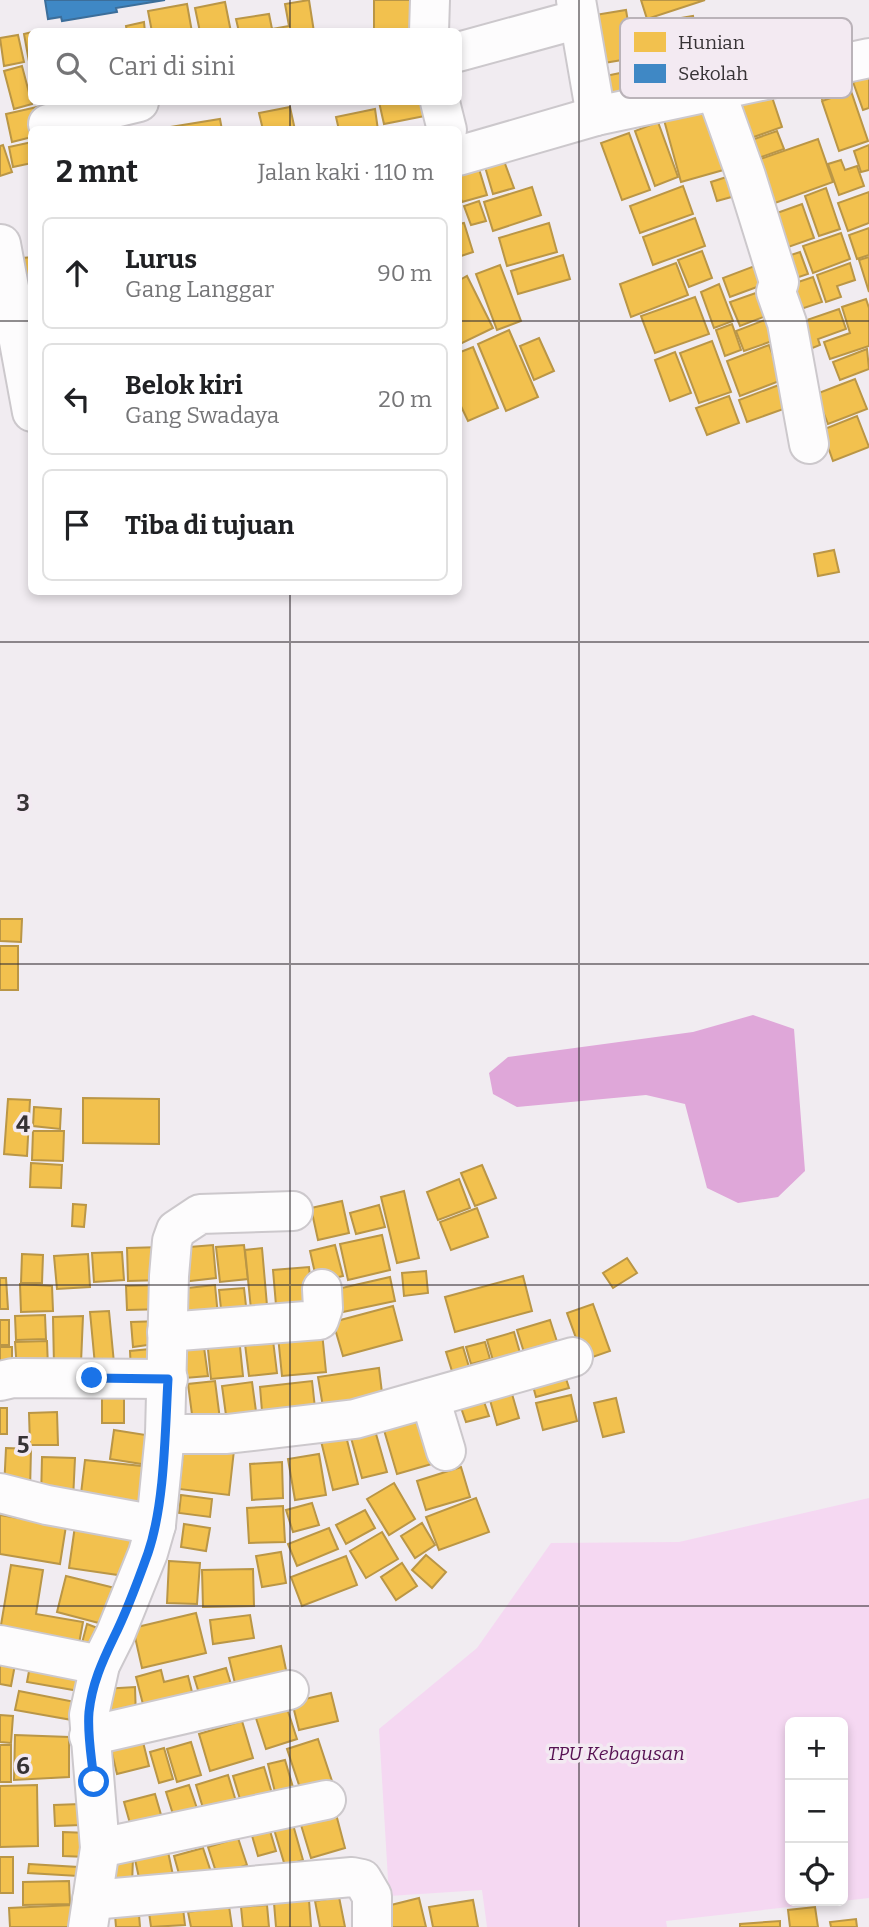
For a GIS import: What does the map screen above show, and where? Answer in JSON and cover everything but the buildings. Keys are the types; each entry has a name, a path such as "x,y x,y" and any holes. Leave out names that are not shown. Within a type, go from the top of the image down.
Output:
{"street":[{"path":"429,0 429,28"},
{"path":"462,51 577,9 596,116"},
{"path":"462,155 596,116 675,98"},
{"path":"718,98 779,282 776,292 787,323 809,444"},
{"path":"48,124 127,105"},
{"path":"441,105 446,126"},
{"path":"11,243 28,380"},
{"path":"293,1211 200,1214 176,1230 170,1251 168,1379 156,1525 148,1553 115,1636 100,1665 92,1694 89,1736 98,1802 100,1848 90,1914 352,1877 362,1879 372,1896 372,1927"},
{"path":"167,1332 319,1320 323,1308 322,1289"},
{"path":"165,1434 227,1434 355,1419 573,1357"},
{"path":"0,1381 13,1378 168,1379"},
{"path":"430,1398 446,1451"},
{"path":"0,1493 47,1505 156,1525"},
{"path":"0,1645 100,1665"},
{"path":"89,1736 289,1690"},
{"path":"100,1848 326,1800"}],"green space":[{"name":"TPU Kebagusan","path":"869,1498 869,1898 848,1900 848,1717 785,1717 785,1906 799,1906 666,1921 667,1927 487,1927 482,1890 389,1896 379,1729 477,1648 551,1543 679,1542"}],"shaded area":[{"path":"753,1015 794,1029 805,1171 778,1197 738,1203 707,1188 685,1104 646,1095 517,1107 493,1094 489,1073 508,1057 693,1032"}],"route":[{"path":"92,1378 168,1379 156,1525 148,1553 115,1636 100,1665 92,1694 89,1736 94,1782"}]}
